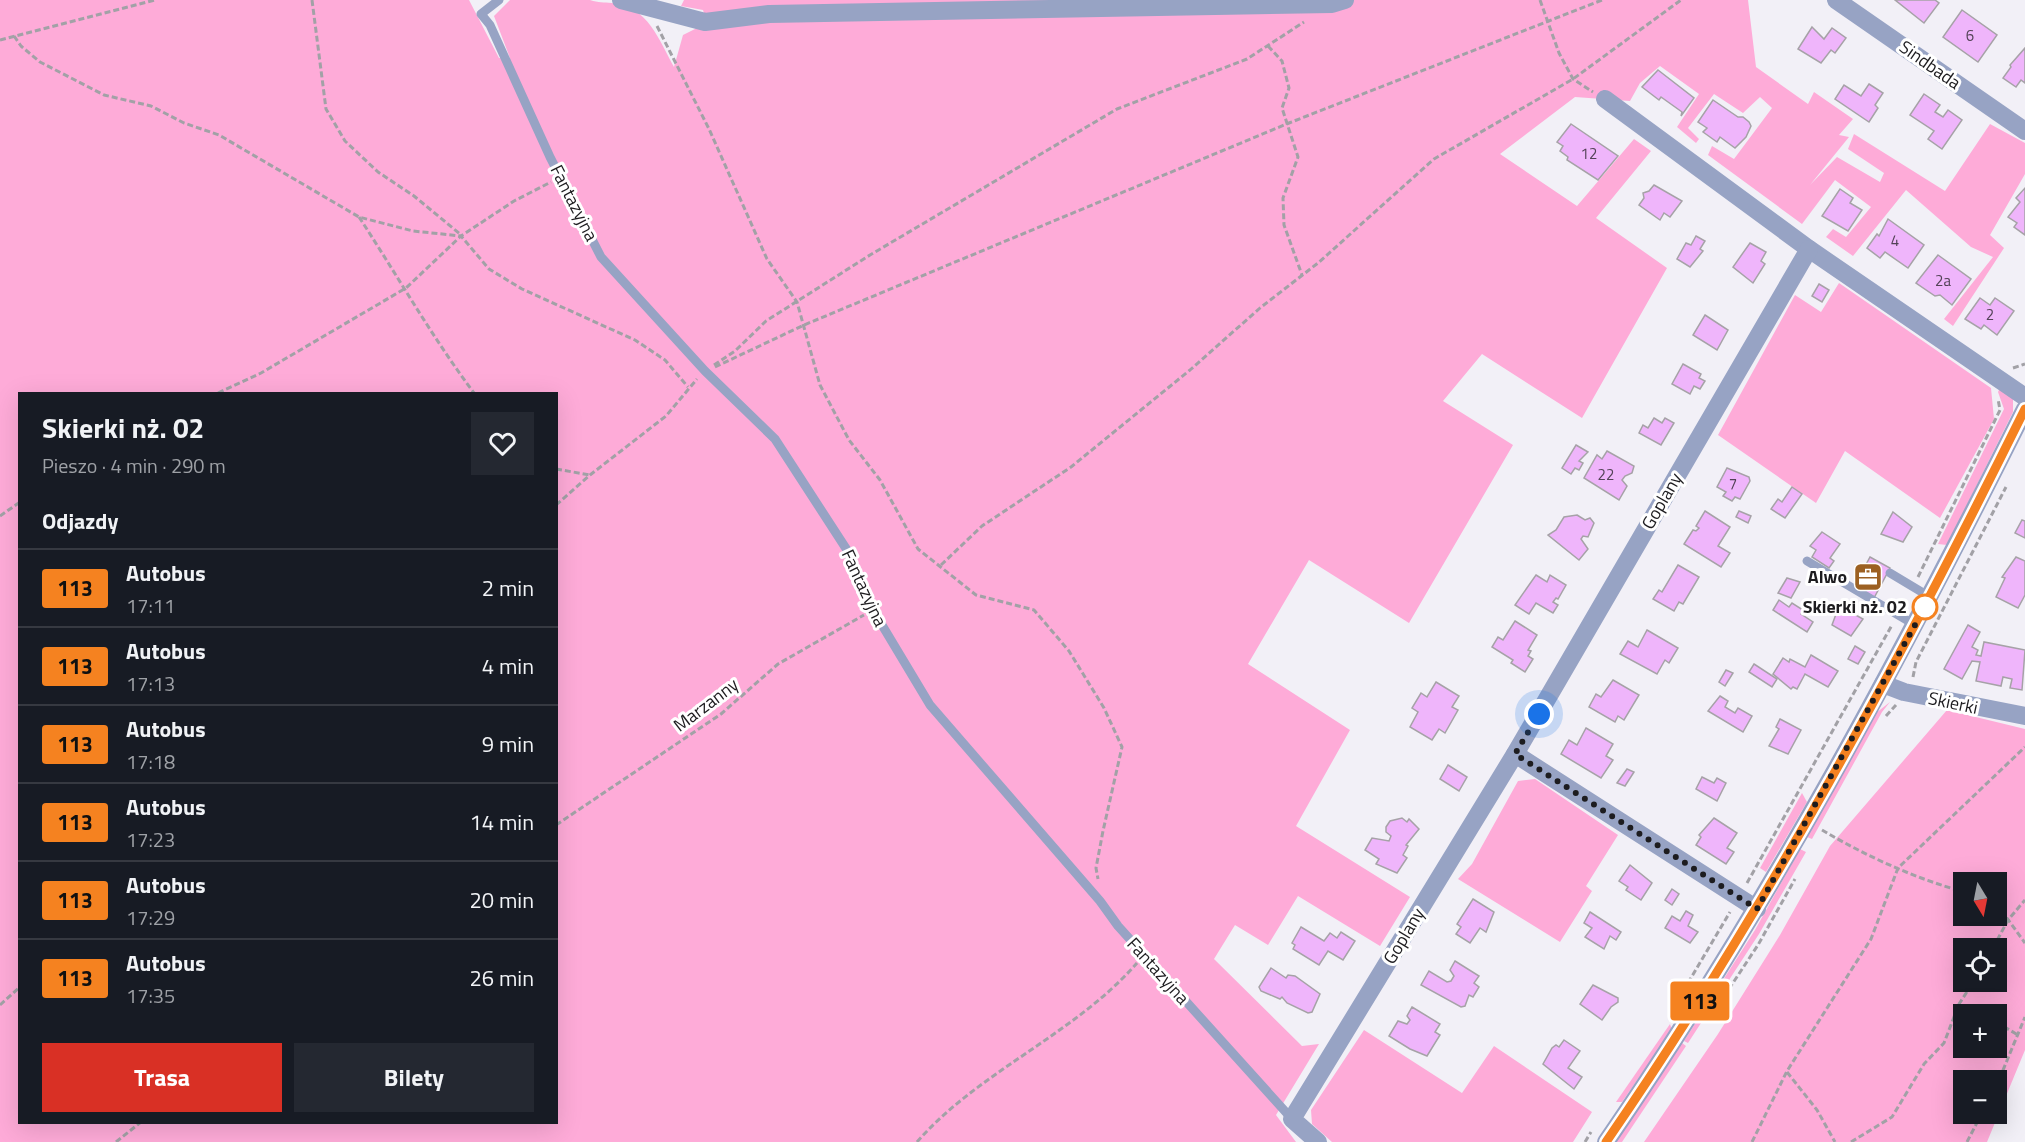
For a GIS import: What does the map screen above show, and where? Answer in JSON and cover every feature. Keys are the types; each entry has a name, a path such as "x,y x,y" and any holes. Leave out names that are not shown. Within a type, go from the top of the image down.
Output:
{"street":[{"path":"621,0 705,22 768,14 1338,2"},
{"name":"Sindbada","path":"1836,0 2025,130"},
{"path":"1605,99 1809,249 2025,396"},
{"name":"Goplany","path":"1292,1119 1515,754 1809,249"},
{"path":"1606,1142 1709,987 1757,909 1915,625 2025,409"},
{"name":"Skierki","path":"1883,684 1904,692 2025,716"},
{"path":"1515,754 1757,909"},
{"name":"Fantazyjna","path":"1292,1119 1318,1142"}],"lane":[{"name":"Fantazyjna","path":"499,0 481,14 490,25 561,177 602,257 705,371 775,439 847,550 873,610 930,705 1100,901 1118,926 1292,1119"},
{"path":"1807,561 1915,625"},
{"path":"1890,573 1930,597"}],"path":[{"path":"0,40 155,0"},
{"path":"312,0 326,109 345,141 378,172 414,196 461,236 489,269 522,289 635,340 665,360 688,387"},
{"path":"1540,0 1559,53 1573,79 1605,99"},
{"path":"705,371 804,325 1289,123 1602,0"},
{"path":"941,565 982,526 1071,467 1302,275 1434,159 1573,79 1681,0"},
{"path":"558,503 590,475 666,416 688,387 705,371 735,351 766,321 870,255 1117,109 1247,59 1338,2"},
{"path":"646,7 704,119 767,260 797,302 820,385 849,440 880,480 918,549 976,595 1034,610 1069,651 1104,708 1122,747 1096,868 1100,901"},
{"path":"14,36 21,46 40,62 104,94 151,106 184,123 219,135 359,217 412,231 461,236"},
{"path":"1268,46 1282,61 1289,88 1282,108 1289,123 1298,157 1283,198 1284,225 1302,275"},
{"path":"220,392 261,373 406,288 461,236 514,201 561,177"},
{"path":"359,217 406,288 443,352 473,392"},
{"path":"1913,587 2001,410 1995,389"},
{"path":"558,469 590,475"},
{"path":"1911,681 1916,662 2009,481"},
{"path":"0,516 18,503"},
{"name":"Marzanny","path":"558,824 721,714 778,664 873,610"},
{"path":"1746,885 1897,616"},
{"path":"1752,1142 1787,1071 1871,939 1898,868 2025,747"},
{"path":"1822,830 1854,849 1953,889"},
{"path":"1998,938 2008,920 2025,900"},
{"path":"1685,988 1733,908"},
{"path":"2008,920 2025,943"},
{"path":"916,1142 933,1123 980,1084 1117,986 1144,955"},
{"path":"0,1005 18,989"},
{"path":"2003,1070 2025,1017"},
{"path":"1851,1142 1892,1117 1924,1065 1944,1043 1953,1023"},
{"path":"2007,1028 2018,1035"},
{"path":"1787,1071 1817,1110 1835,1142"},
{"path":"1585,1142 1597,1123"},
{"path":"116,1142 138,1124"},
{"path":"1967,1142 1976,1124"}],"shaded area":[{"path":"0,0 469,0 499,58 510,58 494,16 510,0 590,0 612,3 635,10 651,26 674,67 683,35 707,23 703,10 681,6 684,0 1748,0 1756,67 1808,104 1814,92 1853,119 1839,135 1849,137 1810,185 1837,157 1880,182 1884,173 1848,149 1854,134 1945,191 1990,124 2025,143 2025,174 1990,235 2004,248 1953,326 1944,319 1993,257 1971,247 1906,190 1853,256 1826,237 1833,229 1846,237 1871,207 1835,180 1802,224 1708,155 1712,146 1734,159 1772,108 1760,97 1743,113 1714,94 1688,128 1699,139 1696,143 1677,127 1699,94 1660,66 1640,83 1630,101 1575,97 1500,154 1577,206 1634,139 1651,151 1596,218 1667,268 1582,418 1482,354 1443,401 1513,445 1409,623 1309,560 1248,664 1350,730 1296,826 1410,897 1380,946 1298,896 1268,945 1235,925 1214,959 1302,1046 1319,1044 1276,1115 1296,1142 0,1142"},
{"path":"1839,283 1991,388 1994,419 1940,518 1845,451 1816,503 1718,435 1795,295 1821,312"},
{"path":"2000,388 2013,399 2013,412 1947,545 1938,544 2004,409 1998,392"},
{"path":"1890,702 1882,712 1812,839 1807,837 1876,713"},
{"path":"1947,710 2025,729 2025,1050 2007,1094 2007,1070 1953,1070 1953,1124 1994,1124 1987,1142 1644,1142 1718,1034 1780,935 1830,846"},
{"path":"1535,779 1618,835 1586,886 1592,891 1560,942 1458,879 1472,864 1518,781"},
{"path":"1802,793 1807,802 1766,872 1760,868"},
{"path":"1800,849 1806,852 1759,934 1688,1043 1684,1041 1755,930"},
{"path":"1670,1024 1672,1030 1622,1102 1616,1102"},
{"path":"1364,1030 1462,1093 1494,1046 1592,1112 1573,1142 1332,1142 1312,1124 1311,1110"},
{"path":"1682,1043 1686,1046 1622,1142 1615,1142"}],"building":[{"path":"1895,0 1935,0 1939,3 1924,23"},
{"path":"1962,10 1997,35 1978,62 1943,37"},
{"path":"1812,27 1824,39 1832,28 1846,38 1835,53 1831,50 1821,63 1798,49"},
{"path":"2025,48 2025,83 2021,80 2016,87 2003,78 2011,67 2010,65"},
{"path":"1658,70 1694,98 1681,116 1682,112 1661,97 1659,100 1642,87"},
{"path":"1869,84 1883,93 1875,105 1878,108 1869,122 1835,99 1844,85 1861,96"},
{"path":"1924,94 1940,105 1935,112 1943,117 1948,110 1962,120 1942,149 1928,139 1934,131 1910,115"},
{"path":"1713,100 1738,117 1743,117 1751,126 1746,137 1735,148 1720,137 1717,142 1703,132 1707,128 1698,122"},
{"path":"1571,124 1618,156 1598,180 1567,160 1568,157 1560,151 1563,146 1557,142"},
{"path":"1654,185 1682,201 1670,217 1664,213 1660,220 1639,205 1644,198 1643,193 1649,191"},
{"path":"2025,188 2025,235 2014,227 2017,223 2008,217 2020,202 2016,198"},
{"path":"1840,189 1853,198 1850,203 1862,210 1848,231 1822,216"},
{"path":"1888,219 1924,245 1908,268 1885,252 1880,258 1867,248 1877,234 1879,236"},
{"path":"1696,236 1705,241 1700,249 1703,251 1690,267 1677,259 1686,243 1691,245"},
{"path":"1750,243 1766,252 1761,261 1765,264 1753,283 1733,267"},
{"path":"1938,255 1971,279 1952,305 1940,295 1935,296 1916,283"},
{"path":"1819,284 1829,290 1822,302 1812,296"},
{"path":"1980,298 1990,305 1995,298 2014,311 1997,335 1984,325 1981,329 1965,319"},
{"path":"1705,315 1728,330 1717,350 1693,335"},
{"path":"1683,364 1701,374 1699,378 1705,381 1700,389 1694,386 1690,394 1672,384"},
{"path":"1654,418 1662,423 1665,418 1674,423 1661,445 1639,433 1643,425 1648,428"},
{"path":"1576,445 1588,452 1579,461 1583,463 1579,470 1575,468 1571,474 1562,468"},
{"path":"1607,451 1634,466 1632,473 1622,480 1627,486 1619,500 1584,478 1597,455 1602,459"},
{"path":"1727,468 1749,477 1750,481 1740,499 1735,497 1732,501 1723,496 1726,492 1717,487"},
{"path":"1792,487 1802,494 1785,518 1771,509 1778,499 1782,502"},
{"path":"1705,511 1730,527 1718,546 1730,553 1721,567 1684,544 1693,530 1696,531 1699,528 1696,526"},
{"path":"1739,511 1751,516 1748,523 1736,517"},
{"path":"1893,512 1912,527 1903,542 1881,534"},
{"path":"1577,515 1585,520 1590,518 1594,523 1588,537 1583,536 1581,539 1588,549 1579,560 1548,535 1556,530 1564,517"},
{"path":"2022,520 2025,521 2025,538 2015,533"},
{"path":"1822,532 1840,544 1830,558 1834,561 1829,568 1812,557 1816,550 1810,546"},
{"path":"1870,557 1890,568 1874,598 1854,587"},
{"path":"2016,557 2025,561 2025,595 2018,608 1996,597 2005,578 2002,577"},
{"path":"1678,565 1699,577 1683,604 1679,602 1674,611 1653,599 1659,590 1662,592"},
{"path":"1536,575 1547,582 1550,575 1566,585 1558,599 1556,598 1553,602 1558,605 1553,613 1536,603 1529,614 1515,605"},
{"path":"1787,578 1800,582 1791,598 1778,593"},
{"path":"1779,600 1789,607 1792,603 1803,610 1801,614 1813,622 1807,632 1773,610"},
{"path":"1839,606 1863,619 1851,636 1832,625"},
{"path":"1515,621 1537,635 1528,650 1531,651 1528,656 1533,659 1525,672 1511,663 1513,660 1492,647 1498,637 1503,640"},
{"path":"1968,625 1980,632 1972,647 1978,650 1976,655 1981,656 1984,642 2025,650 2022,690 2010,688 2012,679 2003,677 2001,686 1976,681 1980,662 1972,661 1962,679 1944,669"},
{"path":"1647,630 1678,648 1669,663 1665,660 1657,674 1620,654 1628,641 1638,647"},
{"path":"1855,646 1865,652 1858,664 1848,659"},
{"path":"1811,655 1838,671 1828,687 1805,674 1797,689 1793,687 1791,689 1773,674 1783,658 1805,667"},
{"path":"1754,664 1777,679 1772,687 1749,672"},
{"path":"1726,670 1733,673 1725,686 1719,682"},
{"path":"1613,680 1639,695 1624,720 1618,716 1615,722 1589,707 1596,694 1601,697"},
{"path":"1436,682 1459,696 1452,707 1458,710 1445,733 1439,729 1432,740 1410,727 1418,712 1412,708 1421,693 1427,697"},
{"path":"1720,696 1728,701 1725,707 1735,713 1738,708 1752,716 1743,732 1708,711"},
{"path":"1780,719 1801,730 1788,754 1769,746 1779,729 1776,727"},
{"path":"1586,728 1613,744 1606,756 1613,760 1601,778 1561,754 1569,740 1577,745"},
{"path":"1448,765 1467,777 1459,791 1440,779"},
{"path":"1627,769 1634,772 1625,786 1617,783"},
{"path":"1702,777 1714,783 1717,778 1726,783 1717,801 1696,789"},
{"path":"1402,818 1407,822 1409,819 1419,829 1406,845 1408,846 1403,855 1407,858 1397,873 1376,864 1379,859 1365,850 1372,838 1389,841 1391,836 1386,832 1386,827 1390,821"},
{"path":"1714,818 1737,833 1727,848 1734,852 1726,864 1696,845 1701,837 1699,835"},
{"path":"1630,865 1652,883 1641,900 1626,890 1628,887 1619,881"},
{"path":"1672,889 1679,894 1672,905 1665,900"},
{"path":"1473,899 1494,912 1486,932 1480,928 1470,943 1456,934 1461,927 1457,924"},
{"path":"1686,911 1693,915 1688,926 1698,932 1690,943 1665,928 1672,916 1680,921"},
{"path":"1590,912 1621,932 1616,940 1610,936 1604,949 1585,937 1592,928 1584,923"},
{"path":"1301,927 1324,941 1330,933 1337,938 1341,932 1355,941 1343,960 1328,951 1319,965 1293,949 1295,945 1292,943"},
{"path":"1455,961 1479,976 1474,983 1479,987 1473,997 1469,995 1465,1006 1461,1007 1421,985 1429,971 1447,982 1451,981 1454,976 1450,970"},
{"path":"1271,968 1286,978 1288,975 1295,976 1320,994 1312,1012 1308,1013 1287,1003 1282,997 1280,999 1261,991 1259,987"},
{"path":"1593,985 1618,998 1618,1002 1611,1007 1602,1020 1580,1004"},
{"path":"1412,1007 1440,1024 1435,1032 1440,1035 1427,1056 1389,1036 1398,1021 1407,1024 1410,1020 1407,1016"},
{"path":"1564,1040 1580,1051 1568,1068 1582,1077 1574,1089 1543,1064 1552,1048 1556,1045 1559,1047"}],"bus line":[{"name":"113","path":"1606,1142 1709,987 1757,909 1930,597 2025,409"}],"place":[{"name":"Alwo","path":"1868,577"},
{"name":"Skierki nż. 02","path":"1925,607"}],"route":[{"path":"1539,714 1515,754 1757,909 1925,607"}]}
